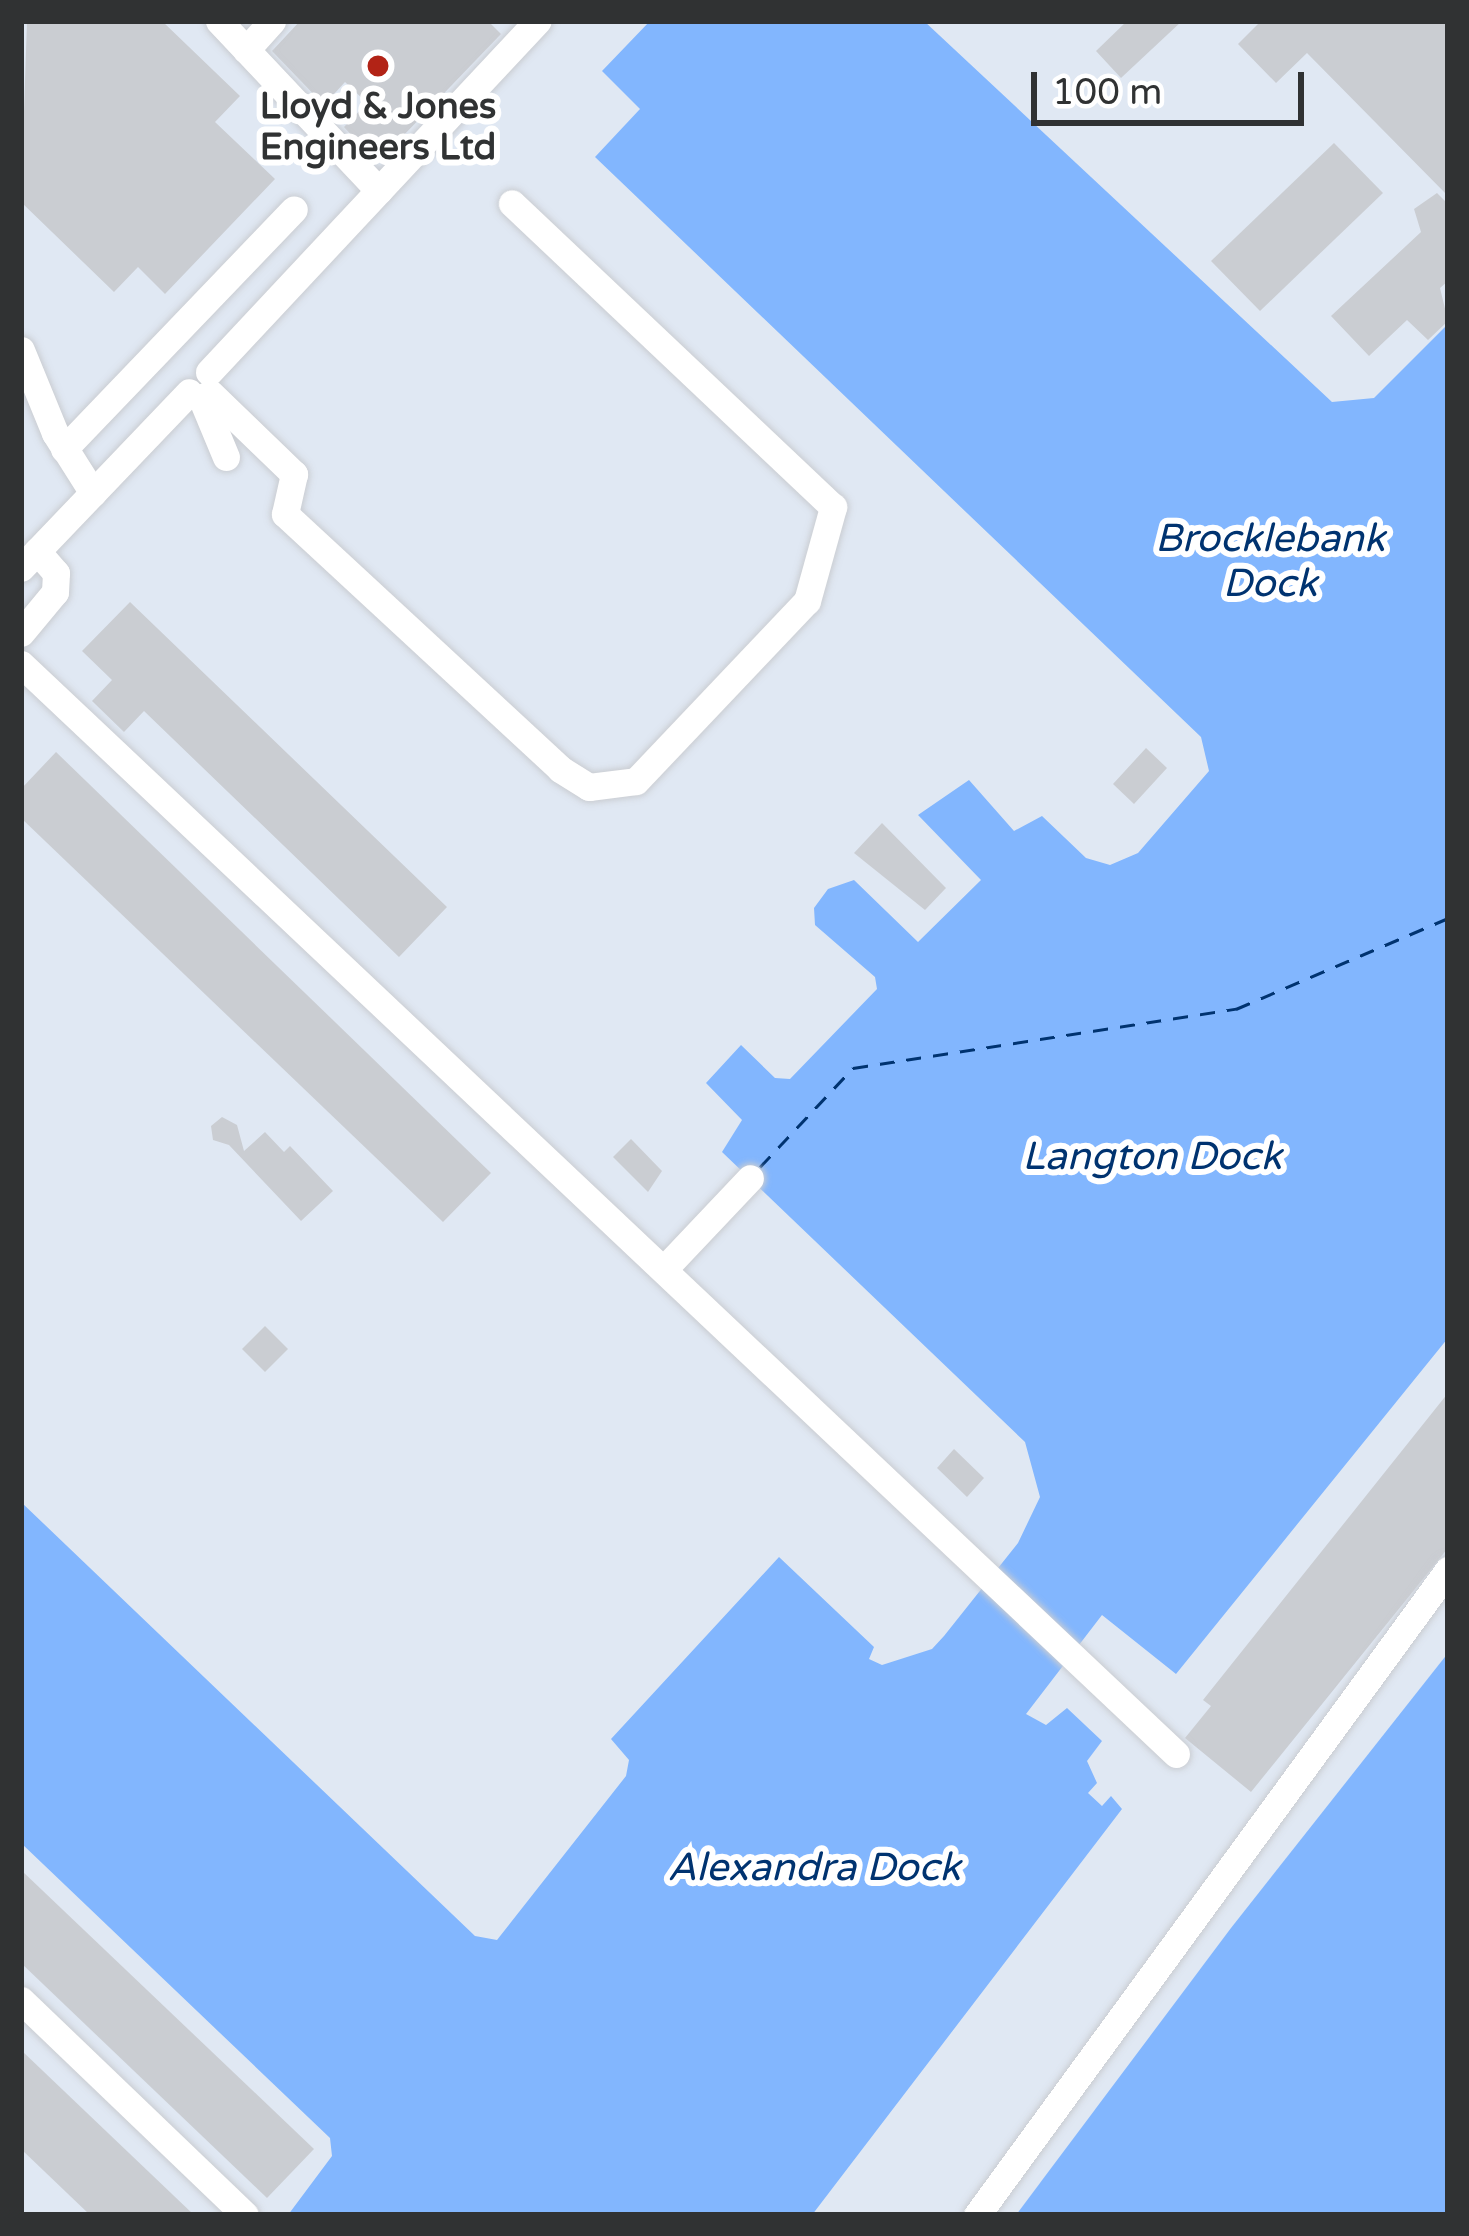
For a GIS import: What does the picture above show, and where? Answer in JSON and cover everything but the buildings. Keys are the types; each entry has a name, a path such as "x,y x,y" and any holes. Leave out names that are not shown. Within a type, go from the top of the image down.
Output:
{"street":[{"path":"218,21 379,190"},
{"path":"246,50 272,21"},
{"path":"21,633 56,592 56,573 29,560 202,388 538,21"},
{"path":"202,388 294,474 285,514 550,760 589,787 635,781 807,601 833,507 512,203"},
{"path":"64,449 294,208"},
{"path":"21,350 64,449 92,493"},
{"path":"202,388 226,458"},
{"path":"21,664 1176,1754"},
{"path":"664,1269 750,1178"},
{"path":"977,2215 1448,1570"},
{"path":"21,2000 245,2215"}],"shaded area":[{"path":"21,21 1448,21 1448,1653 1016,2215 21,2215"}],"water":[{"path":"650,21 924,21 1332,402 1374,398 1448,324 1448,1338 1176,1674 1102,1615 1026,1714 1046,1725 1067,1708 1102,1741 1087,1761 1097,1783 1088,1793 1102,1806 1111,1796 1122,1809 812,2215 288,2215 332,2156 330,2138 21,1843 21,1502 475,1936 497,1940 626,1776 629,1760 611,1739 779,1557 874,1647 869,1659 882,1665 932,1649 1018,1543 1040,1497 1025,1442 722,1152 742,1120 706,1083 741,1045 775,1078 790,1079 877,989 875,977 815,925 814,908 828,889 854,880 918,942 981,880 918,815 969,780 1014,831 1042,816 1086,858 1110,865 1138,853 1209,771 1201,737 595,157 640,109 602,71"},
{"path":"1448,1653 1448,2215 1016,2215 1231,1928"}],"ferry route":[{"path":"760,1167 853,1068 1236,1009 1448,918"}],"place":[{"name":"Lloyd & Jones Engineers Ltd","path":"378,66"}],"water label":[{"name":"Brocklebank Dock","path":"1270,562"},
{"name":"Langton Dock","path":"1152,1157"},
{"name":"Alexandra Dock","path":"814,1868"}]}
